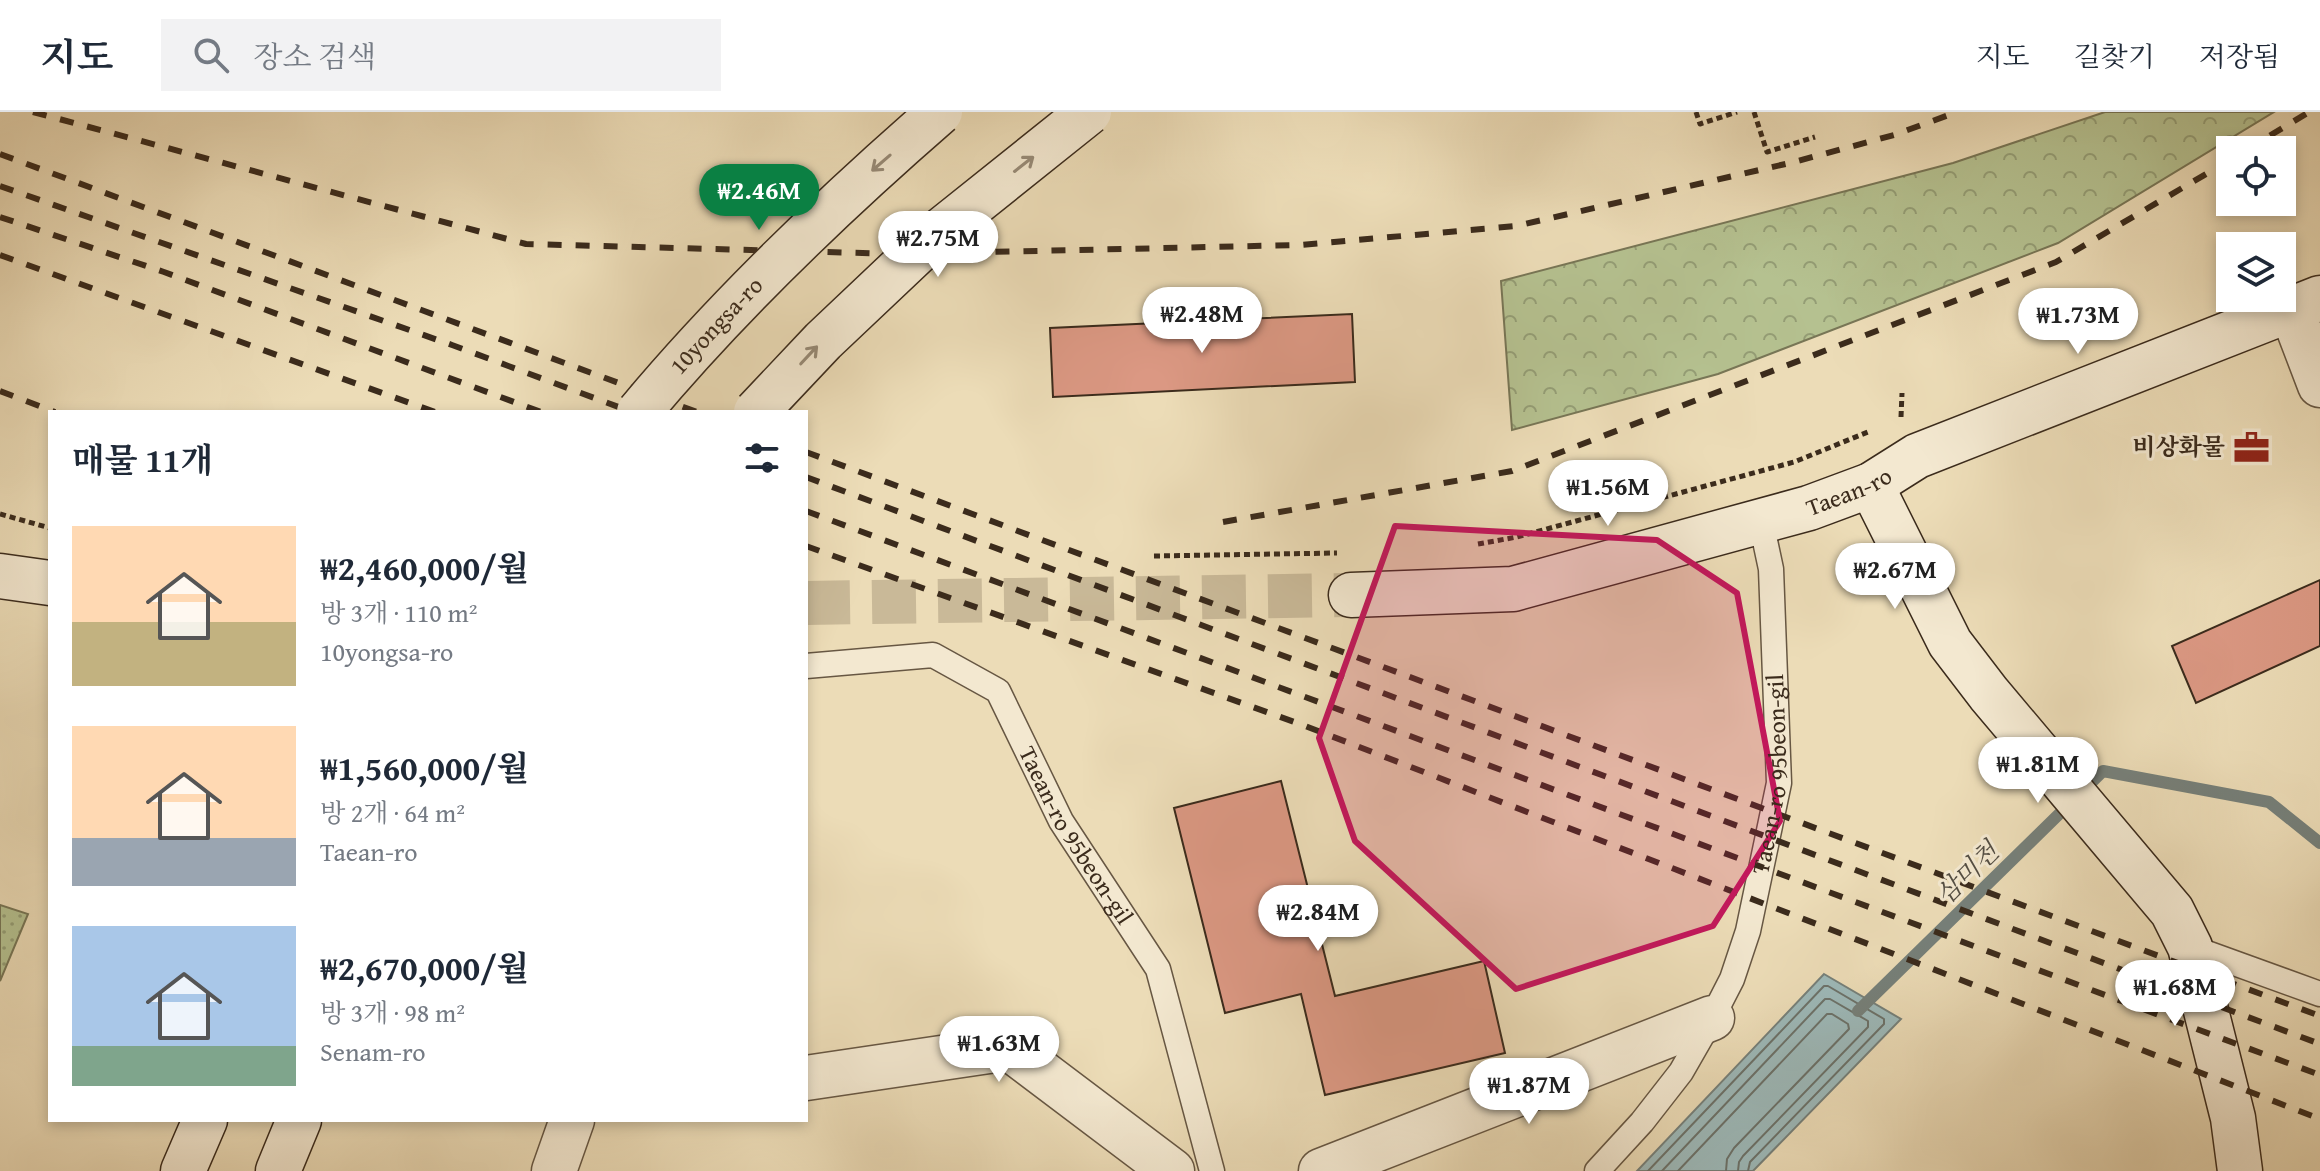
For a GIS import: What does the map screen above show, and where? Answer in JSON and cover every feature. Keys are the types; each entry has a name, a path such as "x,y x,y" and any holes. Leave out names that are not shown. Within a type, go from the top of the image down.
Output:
{"street":[{"name":"10yongsa-ro","path":"641,410 760,279 848,193 940,112"},
{"path":"758,410 823,341 934,236 1089,112"},
{"path":"2306,303 2320,385"},
{"name":"Taean-ro","path":"1350,574 1513,589 1761,522 1871,485 1917,456 2306,303"},
{"path":"1871,485 1950,643 1989,694 2172,911 2190,947 2233,1118 2240,1171"},
{"path":"2,576 48,583"},
{"path":"1321,1171 1712,1018"},
{"path":"808,1078 1009,1048 1172,1171"},
{"path":"183,1171 204,1122"},
{"path":"278,1171 298,1122"},
{"path":"554,1171 571,1122"}],"lane":[{"name":"Taean-ro 95beon-gil","path":"1597,1171 1642,1122 1681,1072 1732,979 1748,931 1779,783 1771,569 1761,522"},
{"path":"2,576 48,592"},
{"name":"Taean-ro 95beon-gil","path":"808,666 933,655 998,691 1061,821 1158,969 1212,1171"},
{"path":"2190,947 2320,994"}],"path":[{"path":"1696,112 1700,124 1737,112"},
{"path":"1754,112 1767,152 1815,137"},
{"path":"1902,393 1901,418 1915,413"},
{"path":"1472,545 1517,537 1794,462 1874,429"},
{"path":"0,514 48,527"},
{"path":"1154,556 1350,574"}],"highlighted area":[{"path":"1395,526 1657,540 1737,593 1780,821 1713,926 1516,989 1355,841 1319,738"}],"green space":[{"path":"2105,112 2274,112 2234,136 2216,136 2216,147 2058,243 1718,374 1512,430 1501,281 1953,163"},
{"path":"0,905 28,914 0,981"}],"water":[{"path":"1824,974 1901,1019 1753,1171 1637,1171"}],"building":[{"path":"1352,314 1355,382 1053,397 1050,328"},
{"path":"2320,580 2320,646 2196,703 2172,646"},
{"path":"1281,781 1335,996 1484,961 1505,1053 1325,1095 1301,994 1225,1013 1174,808"}],"waterway":[{"name":"삼미천","path":"1858,1011 2103,771 2269,802 2320,843"}],"tunnel":[{"path":"808,603 1351,595"}],"railway":[{"path":"33,112 526,244 899,254 1300,245 1516,226 1794,162 1894,135 1957,112"},
{"path":"2269,136 2309,112"},
{"path":"0,154 692,410"},
{"path":"1223,522 1512,471 2056,262 2216,168"},
{"path":"0,186 452,345 627,410"},
{"path":"0,217 164,272 536,410"},
{"path":"0,255 429,410"},
{"path":"0,391 50,410"},
{"path":"808,453 2320,1016"},
{"path":"808,478 2320,1044"},
{"path":"808,512 2320,1075"},
{"path":"808,547 1300,724 2320,1119"}],"place":[{"name":"비상화물","path":"2251,447"}]}
